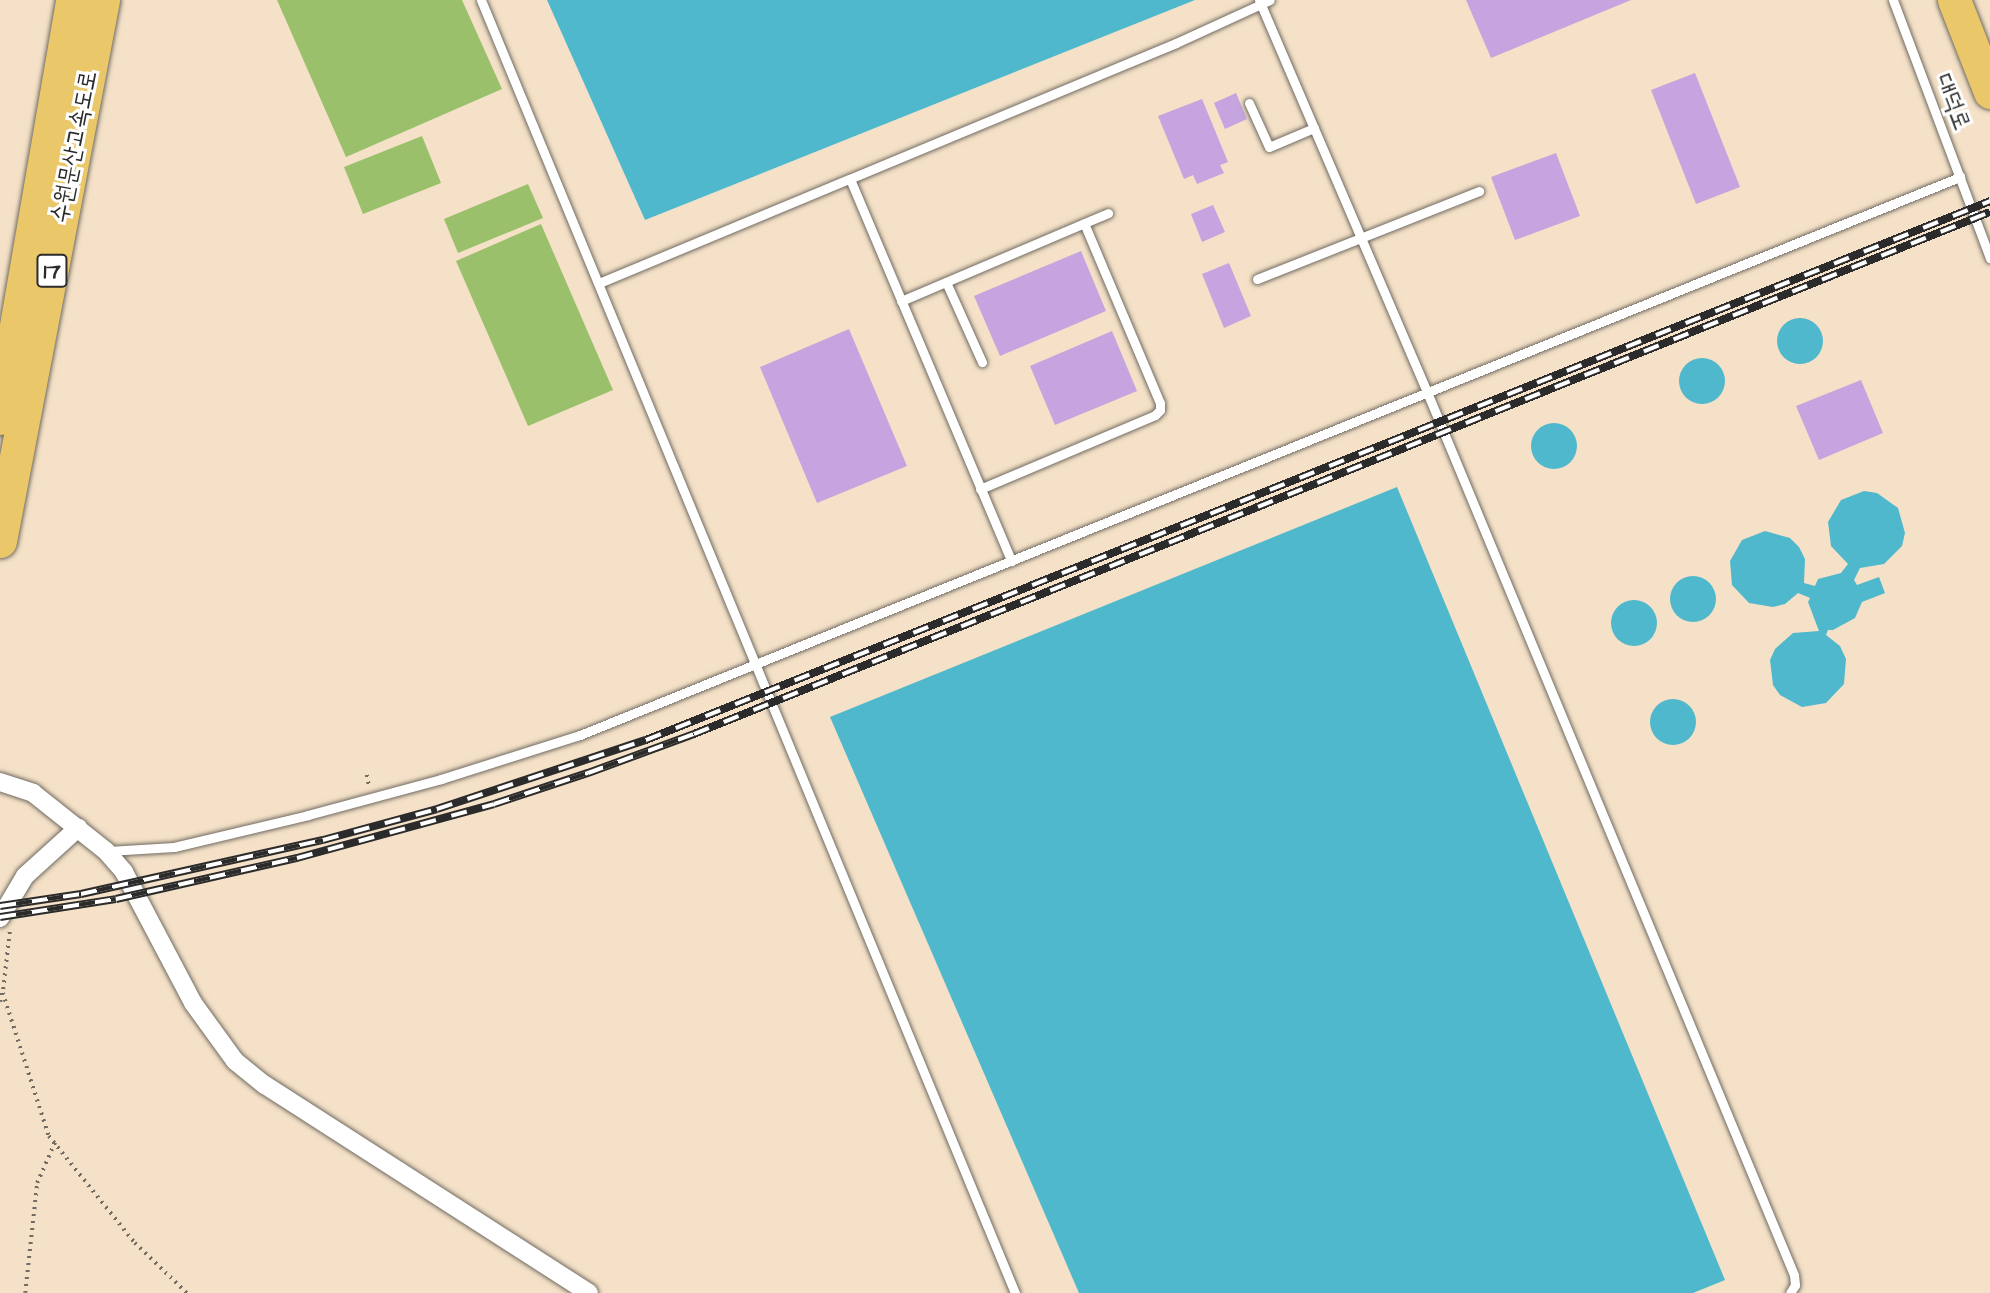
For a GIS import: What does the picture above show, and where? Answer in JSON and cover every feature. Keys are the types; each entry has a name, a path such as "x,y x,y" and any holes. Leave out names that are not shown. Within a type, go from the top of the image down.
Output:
{"highway":[{"name":"수원문산고속도로","path":"0,418 72,0"},
{"name":"수원문산고속도로","path":"0,541 103,0"},
{"path":"1954,0 1990,92"}],"street":[{"path":"0,782 33,793 106,851 124,872 193,1003 235,1061 265,1085 589,1293"},
{"path":"5,923 25,876 78,828"}],"lane":[{"path":"481,0 1015,1293"},
{"name":"대덕로","path":"1893,0 1990,258"},
{"path":"599,283 1176,43 1264,1 1314,128 1427,392 1794,1275 1792,1293"},
{"path":"1249,103 1269,147 1314,128"},
{"path":"106,851 174,847 441,779 580,735 1960,177"},
{"path":"850,179 1011,561"},
{"path":"1257,279 1479,191"},
{"path":"901,301 1108,213"},
{"path":"980,489 1155,415 1160,410 1160,403 1084,223"},
{"path":"946,282 982,362"}],"path":[{"path":"0,1002 5,923"},
{"path":"2,978 3,993 50,1136 135,1244 187,1293"},
{"path":"25,1293 37,1183 55,1142"}],"green space":[{"path":"277,0 462,0 502,89 346,157"},
{"path":"422,136 441,183 363,214 344,167"},
{"path":"528,184 543,218 458,253 444,219"},
{"path":"541,224 613,390 528,426 456,261"}],"water":[{"path":"547,0 1195,0 645,220"},
{"path":"1800,318 1816,325 1823,341 1816,357 1800,364 1784,357 1777,341 1784,325"},
{"path":"1702,358 1718,365 1725,381 1718,397 1702,404 1686,397 1679,381 1686,365"},
{"path":"1554,423 1570,430 1577,446 1570,462 1554,469 1538,462 1531,446 1538,430"},
{"path":"1397,487 1725,1280 1693,1293 1079,1293 830,717"},
{"path":"1864,491 1877,493 1898,508 1905,533 1902,546 1884,564 1860,568 1854,580 1857,585 1879,577 1885,593 1862,602 1855,618 1828,630 1826,635 1840,646 1846,659 1844,684 1826,703 1802,707 1780,695 1773,685 1770,660 1775,649 1793,633 1819,631 1808,602 1810,598 1798,593 1785,604 1773,607 1749,603 1732,585 1730,561 1742,540 1765,531 1790,538 1799,547 1805,559 1804,583 1815,586 1818,579 1841,573 1848,564 1831,546 1828,522 1841,500"},
{"path":"1693,576 1709,583 1716,599 1709,615 1693,622 1677,615 1670,599 1677,583"},
{"path":"1634,600 1650,607 1657,623 1650,639 1634,646 1618,639 1611,623 1618,607"},
{"path":"1673,699 1689,706 1696,722 1689,738 1673,745 1657,738 1650,722 1657,706"}],"building":[{"path":"1466,0 1631,0 1491,58"},
{"path":"1695,73 1740,187 1696,204 1651,90"},
{"path":"1236,93 1247,119 1225,129 1214,103"},
{"path":"1202,99 1228,162 1220,165 1224,173 1197,184 1193,175 1184,179 1158,116"},
{"path":"1556,153 1580,216 1515,240 1491,177"},
{"path":"1213,205 1225,232 1202,242 1191,214"},
{"path":"1081,251 1106,311 1000,356 974,296"},
{"path":"1229,263 1251,316 1224,328 1202,274"},
{"path":"849,329 907,466 817,503 760,367"},
{"path":"1112,331 1137,391 1055,425 1030,366"},
{"path":"1861,380 1883,433 1819,460 1796,406"}],"railway":[{"path":"0,906 81,894 323,840 437,809 646,740 1990,201"},
{"path":"0,917 116,899 297,858 494,804 588,773 694,734 1990,212"}]}
